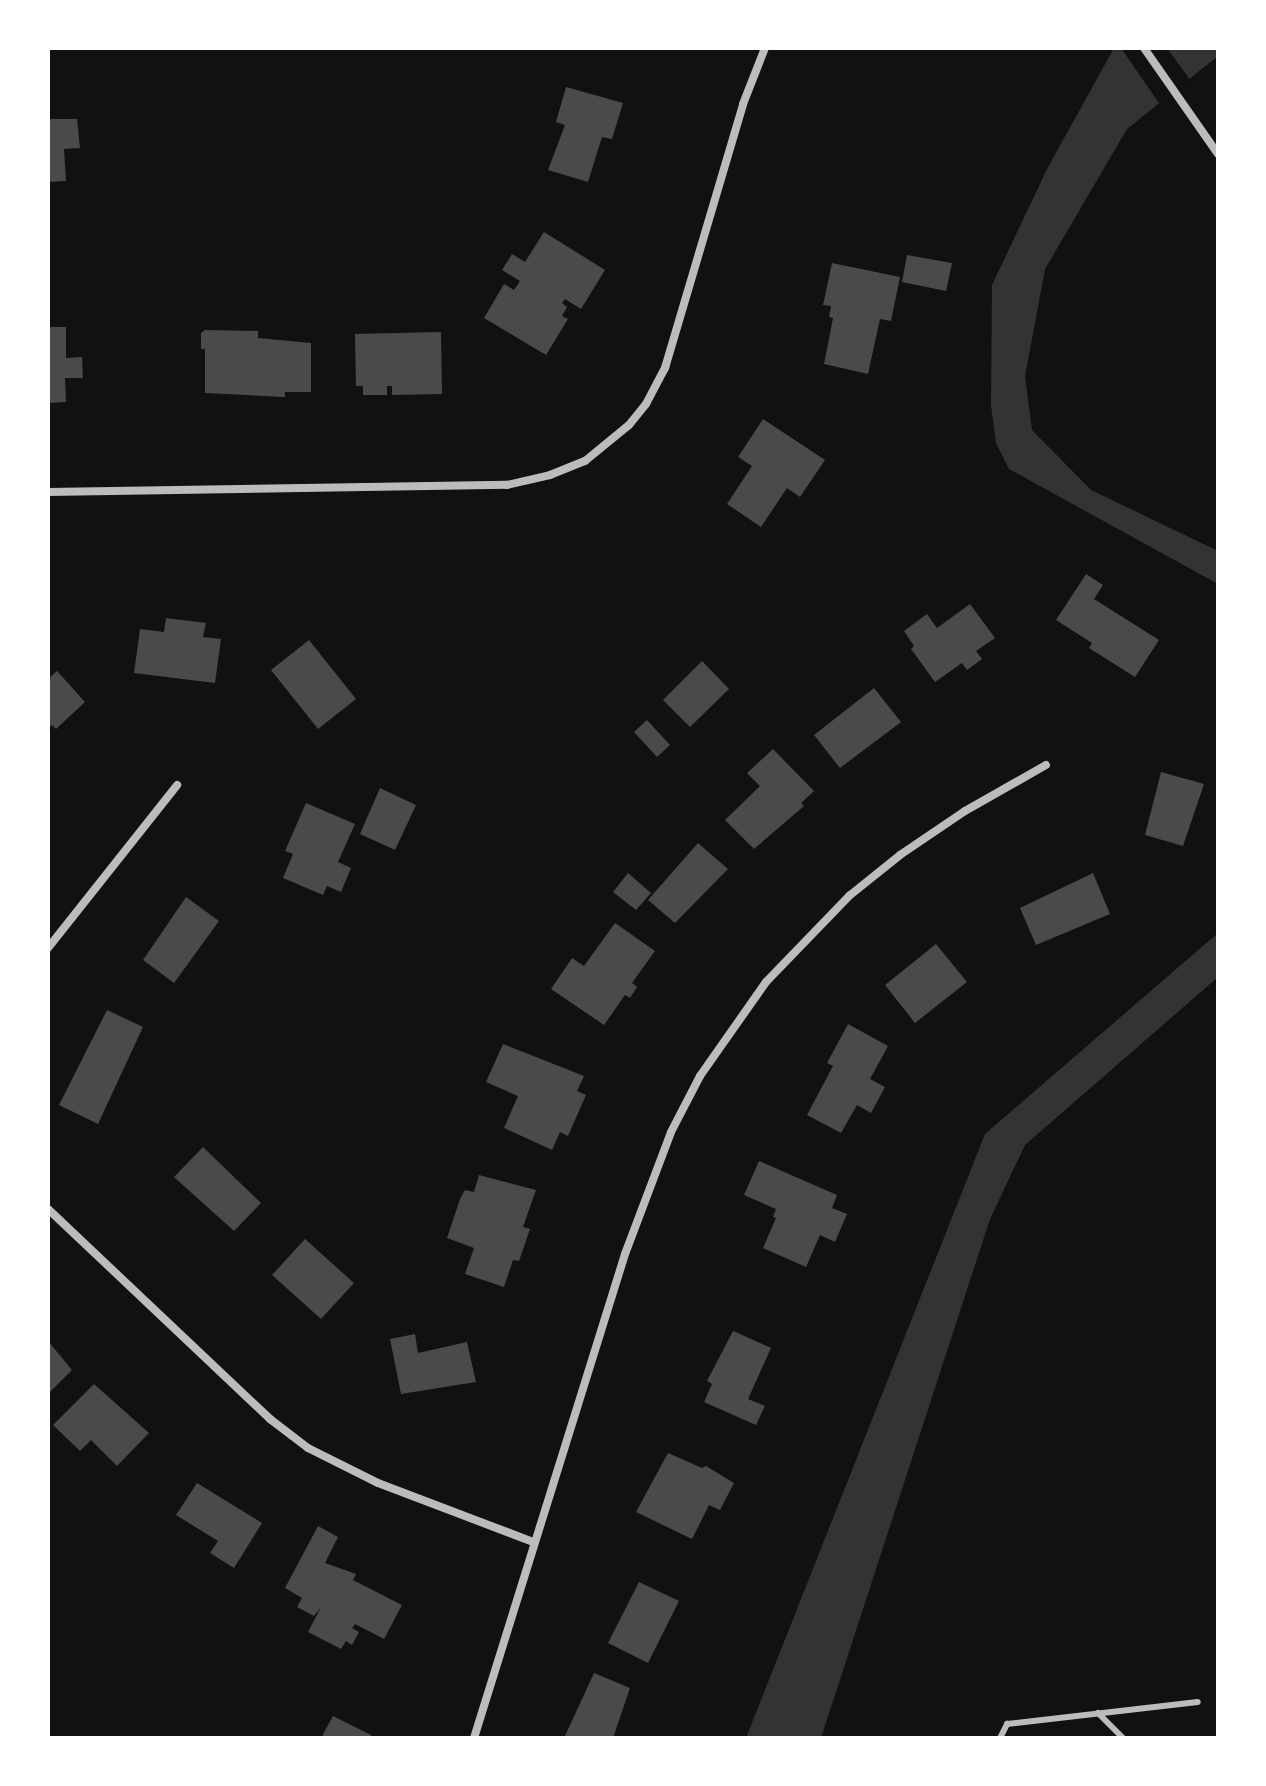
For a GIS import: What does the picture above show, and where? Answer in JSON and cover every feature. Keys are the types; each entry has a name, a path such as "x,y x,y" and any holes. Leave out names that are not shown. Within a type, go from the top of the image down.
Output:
{"street":[{"path":"48,492 507,485 550,475 585,461 629,425 646,404 665,368 743,104 765,48"},
{"path":"1144,48 1218,154"},
{"path":"474,1738 533,1542 650,1183 693,1090 732,1027 766,982 849,896 900,855 952,820 1046,765"},
{"path":"48,948 177,785"},
{"path":"48,1209 270,1419 308,1448 378,1483 533,1542"}],"lane":[{"path":"1000,1738 1007,1724 1198,1702"},
{"path":"1098,1713 1123,1738"}],"shaded area":[{"path":"1114,48 1218,48 1218,56 1127,129 1045,269 1025,376 1032,430 1091,490 1218,551 1218,584 1009,469 996,443 991,405 992,285 1047,169"},
{"path":"1218,933 1218,977 1025,1145 990,1219 821,1738 746,1738 985,1134"}],"pier":[{"path":"1121,48 1167,48 1191,81 1161,106"}],"building":[{"path":"566,87 623,103 612,139 602,137 588,182 548,170 565,125 556,122"},
{"path":"48,119 77,119 80,148 64,149 66,181 48,182"},
{"path":"544,232 605,270 581,309 565,299 562,303 567,307 562,316 568,319 546,355 484,318 504,284 514,290 520,281 502,270 512,254 525,262"},
{"path":"907,255 952,263 946,291 902,282"},
{"path":"832,263 900,277 891,321 880,319 868,374 824,364 833,318 829,317 831,306 823,305"},
{"path":"48,327 66,327 66,358 82,357 83,378 65,378 66,402 48,403"},
{"path":"205,330 258,331 258,338 311,343 311,392 285,392 285,397 205,393 205,349 201,349 201,333"},
{"path":"441,332 442,394 392,395 392,386 387,386 387,395 363,395 363,386 356,386 355,334"},
{"path":"763,419 825,460 800,497 787,488 761,527 727,504 752,466 738,457"},
{"path":"1086,574 1103,585 1094,599 1159,640 1135,677 1089,648 1092,643 1056,620"},
{"path":"970,604 995,638 976,651 982,659 967,670 962,663 935,682 911,649 914,646 904,631 927,614 937,628"},
{"path":"166,618 206,623 203,637 221,639 215,683 134,673 140,629 164,632"},
{"path":"309,640 356,699 318,729 271,670"},
{"path":"702,661 729,689 690,727 663,700"},
{"path":"57,671 85,702 56,729 52,725 48,729 48,679"},
{"path":"874,688 901,722 840,768 814,735"},
{"path":"647,720 670,745 657,757 634,732"},
{"path":"773,749 814,791 801,803 804,806 754,849 725,820 760,786 747,773"},
{"path":"1161,772 1204,784 1183,846 1145,835"},
{"path":"380,788 416,805 395,850 360,834"},
{"path":"306,803 355,824 338,862 351,868 341,892 327,886 323,895 283,878 293,854 285,851"},
{"path":"698,843 728,869 675,923 648,900"},
{"path":"628,873 651,893 636,910 613,892"},
{"path":"1093,873 1110,914 1036,945 1020,908"},
{"path":"186,897 219,921 174,983 143,960"},
{"path":"615,923 655,951 632,983 637,987 630,998 625,995 604,1025 551,989 572,958 584,966"},
{"path":"936,944 967,982 915,1023 885,985"},
{"path":"107,1010 143,1027 98,1124 59,1105"},
{"path":"848,1024 888,1046 870,1079 885,1087 871,1113 857,1105 841,1133 807,1115 833,1066 827,1063"},
{"path":"503,1044 584,1076 577,1091 586,1095 568,1136 560,1132 552,1150 504,1128 518,1096 486,1082"},
{"path":"203,1147 261,1203 234,1231 174,1177"},
{"path":"759,1161 837,1195 832,1208 847,1214 835,1242 820,1235 806,1267 763,1248 776,1218 773,1217 776,1209 744,1195"},
{"path":"479,1175 536,1190 523,1227 530,1229 519,1261 513,1260 504,1287 465,1274 474,1248 447,1238 460,1199 465,1190 474,1192"},
{"path":"305,1239 354,1283 321,1319 272,1275"},
{"path":"733,1331 771,1348 748,1399 765,1406 756,1425 704,1402 712,1384 707,1381"},
{"path":"415,1334 418,1353 467,1342 476,1382 401,1394 390,1339"},
{"path":"48,1341 72,1370 48,1394"},
{"path":"94,1384 149,1433 117,1466 91,1440 80,1451 53,1425"},
{"path":"668,1453 702,1468 706,1466 734,1483 720,1510 709,1505 692,1539 636,1512"},
{"path":"197,1483 262,1523 234,1568 210,1553 218,1541 176,1515"},
{"path":"318,1526 338,1537 325,1563 356,1574 353,1580 402,1605 384,1639 355,1624 352,1628 359,1632 352,1645 346,1641 341,1649 308,1632 321,1607 314,1616 297,1607 302,1598 285,1588"},
{"path":"639,1582 679,1601 648,1663 608,1643"},
{"path":"594,1673 630,1688 613,1738 564,1738"},
{"path":"333,1716 371,1735 370,1738 321,1738"}]}
